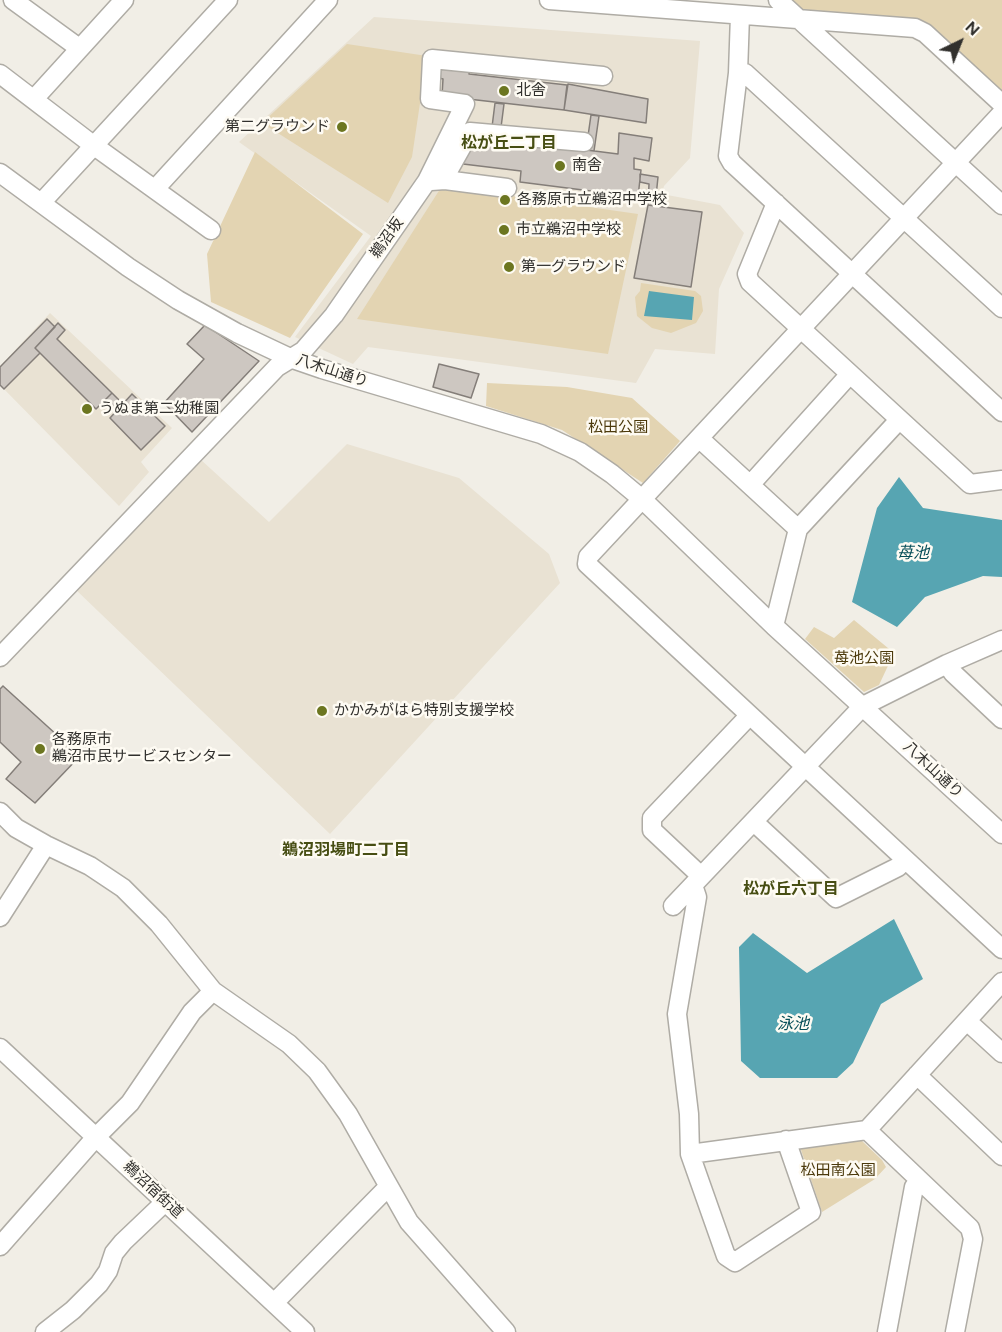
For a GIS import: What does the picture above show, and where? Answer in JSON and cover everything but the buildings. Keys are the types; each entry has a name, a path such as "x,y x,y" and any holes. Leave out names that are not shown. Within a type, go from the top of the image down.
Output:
{"street":[{"path":"13,0 79,48"},
{"path":"34,99 124,0"},
{"path":"41,203 228,0"},
{"path":"155,189 328,0"},
{"path":"549,0 915,28 925,33 1002,104"},
{"path":"778,0 1002,205"},
{"path":"740,15 738,73 728,156 732,163 1002,411"},
{"name":"鵜沼坂","path":"0,657 277,367 303,351 334,315 435,180 465,104 430,99 432,59 603,76"},
{"path":"738,73 746,73 1002,308"},
{"path":"0,74 93,145 211,230"},
{"path":"1002,113 588,557 587,564 1002,949"},
{"path":"507,188 435,180 470,132 584,141"},
{"name":"八木山通り","path":"0,172 128,267 178,300 237,333 290,358 541,434 580,452 642,499 774,626 1002,834"},
{"path":"776,204 747,274 750,282 970,484 1002,480"},
{"path":"750,484 850,374"},
{"path":"774,626 798,529 899,420"},
{"path":"699,439 798,529"},
{"path":"672,906 863,706 947,664 1002,640"},
{"path":"947,664 953,673 1002,719"},
{"path":"749,716 652,818 652,830 697,880 697,897 676,1014 689,1114 690,1154 726,1256 735,1262 812,1212 786,1140"},
{"path":"0,812 16,828 90,866 123,888 159,924 213,991 289,1044 317,1071 348,1114 409,1222 506,1332"},
{"path":"754,822 836,898 898,867 905,860"},
{"path":"0,917 46,845"},
{"path":"690,1154 867,1130 1002,982"},
{"path":"0,1246 96,1137 130,1103 192,1012 213,991"},
{"path":"967,1021 1002,1053"},
{"name":"鵜沼宿街道","path":"0,1048 305,1332"},
{"path":"917,1075 1002,1155"},
{"path":"867,1130 970,1228 973,1239 955,1332"},
{"path":"887,1332 914,1187 919,1180"},
{"path":"274,1303 388,1187"},
{"path":"45,1332 73,1310 99,1284 108,1271 114,1253 165,1202"}],"shaded area":[{"name":"各務原市立鵜沼中学校","path":"374,17 700,41 690,158 664,186 662,194 720,205 744,233 719,289 715,354 655,349 636,383 368,347 353,364 295,337 371,236 239,142"},
{"name":"うぬま第二幼稚園","path":"50,313 172,428 141,462 149,472 119,506 0,385 0,366"},
{"name":"かかみがはら特別支援学校","path":"347,444 459,478 549,554 560,583 330,834 74,588 200,459 269,522"}],"green space":[{"path":"785,0 1002,0 1002,95 929,27 800,16"},
{"name":"第二グラウンド","path":"347,44 427,56 412,157 388,203 262,123"},
{"path":"255,152 363,234 290,338 211,302 207,254"},
{"name":"第一グラウンド","path":"442,186 638,214 608,354 357,319"},
{"path":"641,283 695,291 701,296 703,311 696,323 671,333 652,328 637,316 635,297 640,291"},
{"name":"松田公園","path":"487,383 567,387 632,398 680,441 643,483 562,430 486,406"},
{"name":"苺池公園","path":"854,620 894,653 879,685 864,692 805,639 814,627 834,638"},
{"name":"松田南公園","path":"861,1140 882,1160 886,1167 875,1179 822,1212 800,1147"}],"water":[{"path":"649,291 694,297 692,320 644,316"},
{"name":"苺池","path":"899,477 923,508 1002,520 1002,577 983,576 925,597 897,627 852,602 877,508"},
{"name":"泳池","path":"894,919 923,979 881,1004 853,1063 837,1078 760,1078 741,1061 739,947 753,933 807,973"}],"place":[{"name":"北舎","path":"504,91"},
{"name":"第二グラウンド","path":"342,127"},
{"name":"南舎","path":"560,166"},
{"name":"各務原市立鵜沼中学校","path":"505,200"},
{"name":"市立鵜沼中学校","path":"504,230"},
{"name":"第一グラウンド","path":"509,267"},
{"name":"うぬま第二幼稚園","path":"87,409"},
{"name":"かかみがはら特別支援学校","path":"322,711"},
{"name":"各務原市 鵜沼市民サービスセンター","path":"40,749"}],"district":[{"name":"松が丘二丁目","path":"509,143"},
{"name":"鵜沼羽場町二丁目","path":"346,850"},
{"name":"松が丘六丁目","path":"791,889"}]}
